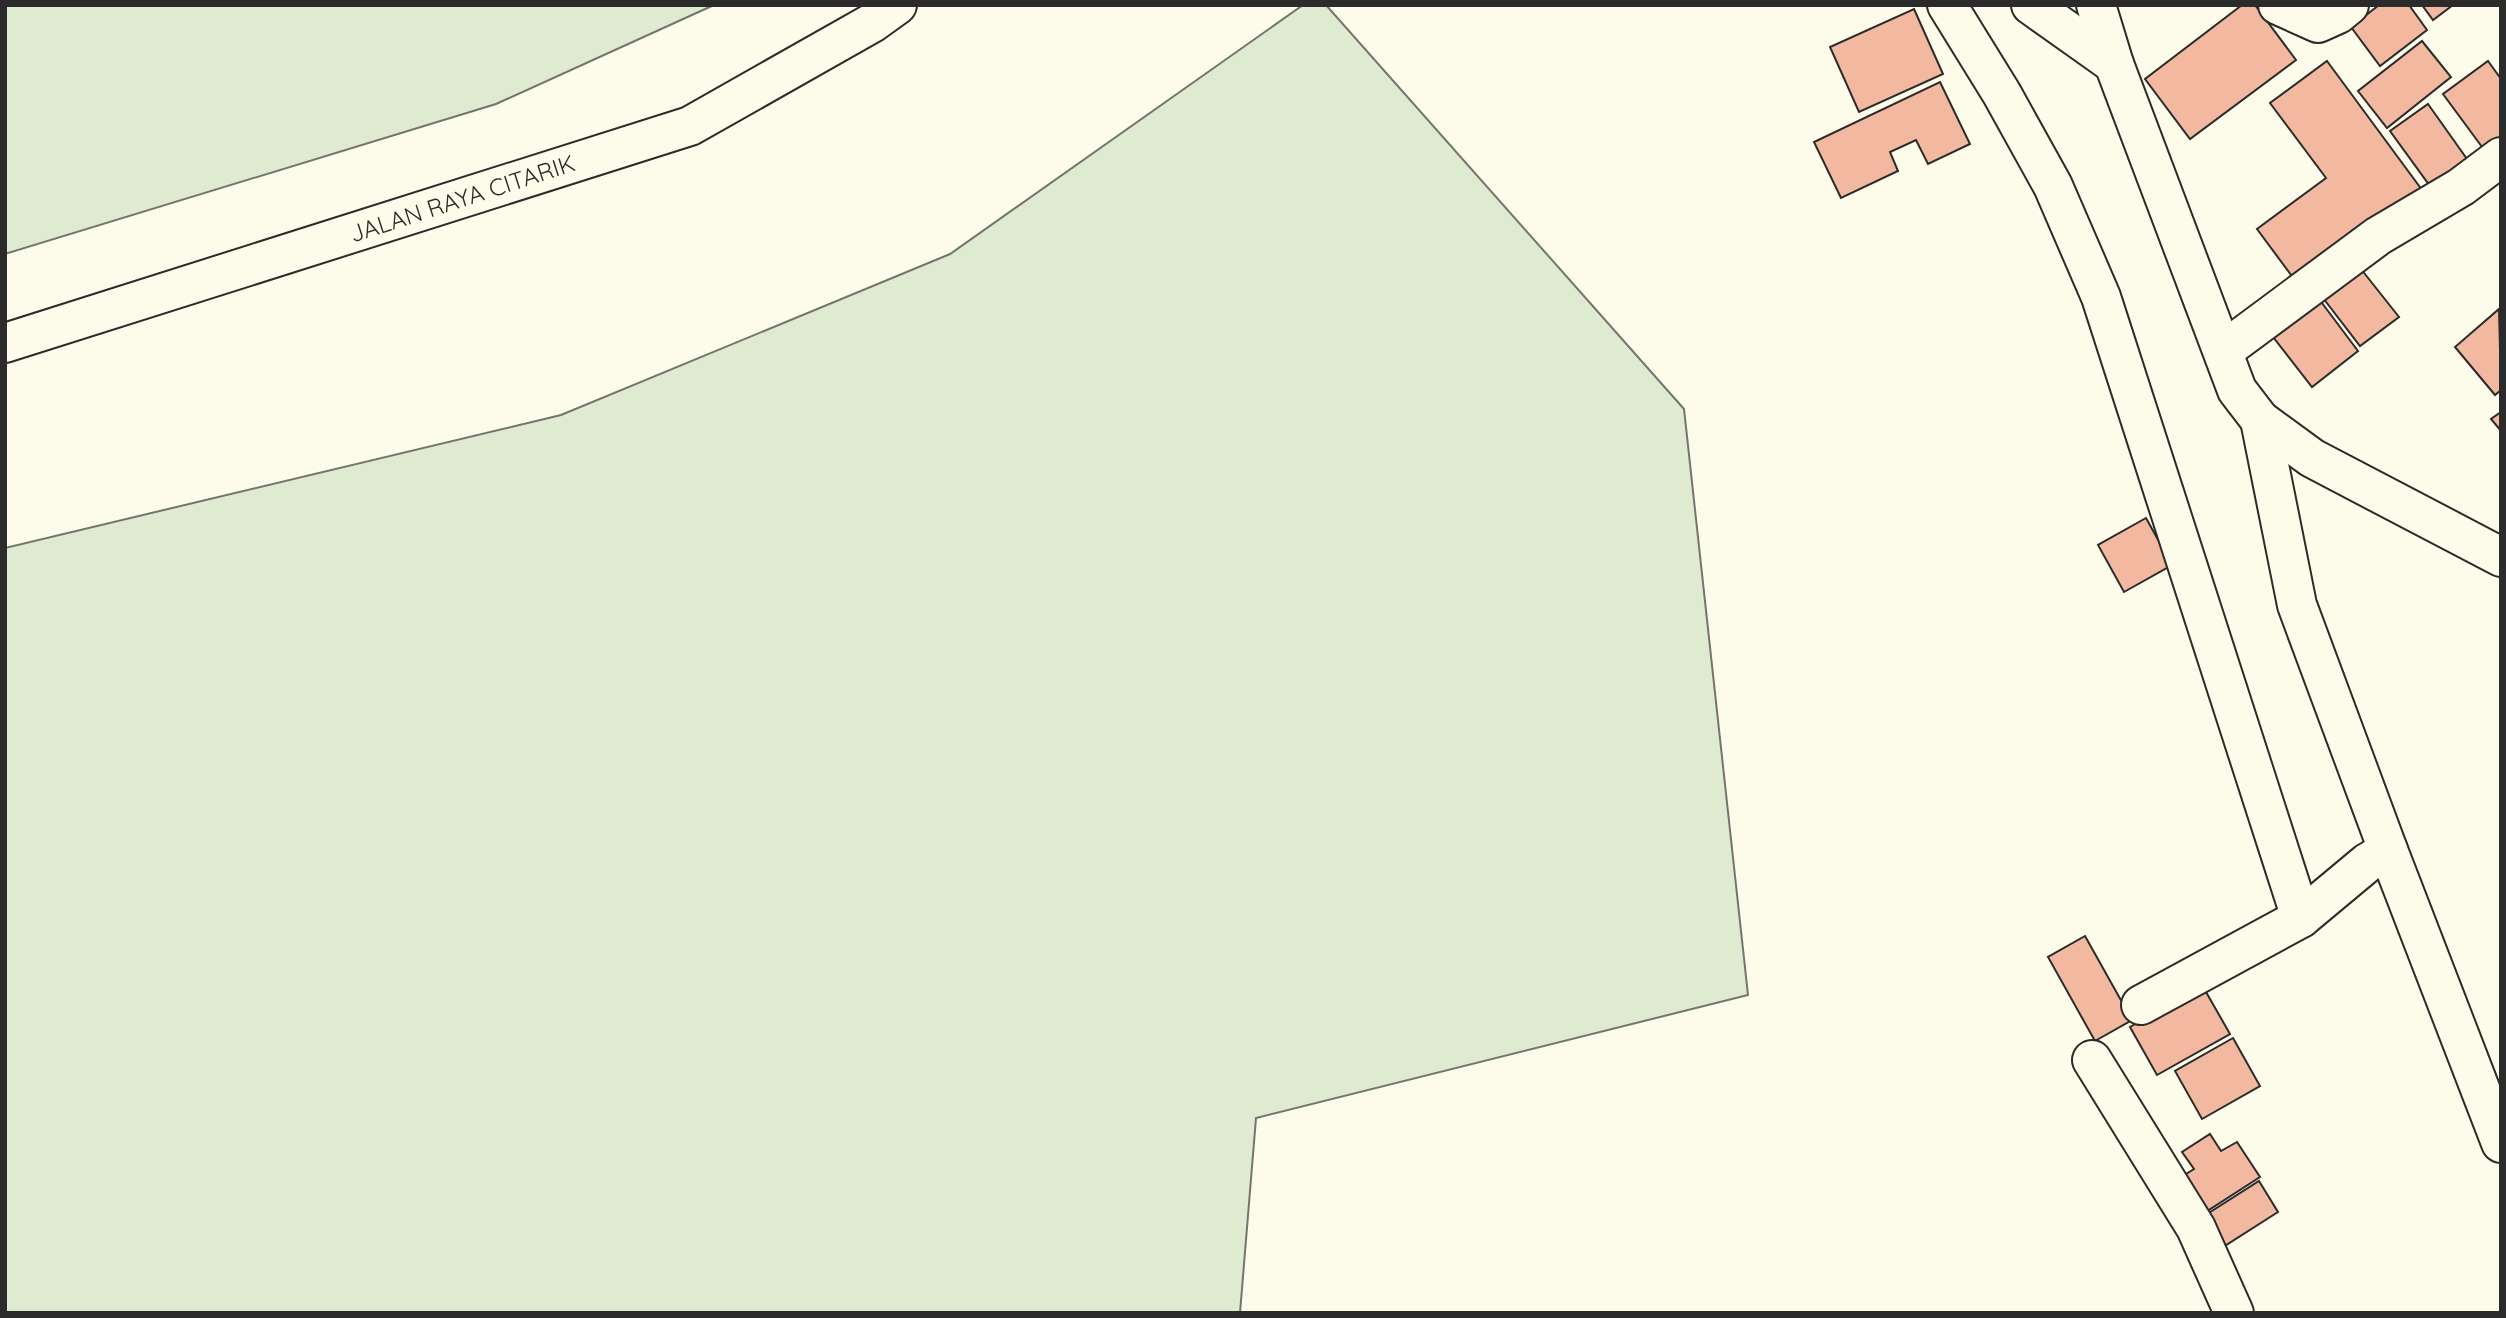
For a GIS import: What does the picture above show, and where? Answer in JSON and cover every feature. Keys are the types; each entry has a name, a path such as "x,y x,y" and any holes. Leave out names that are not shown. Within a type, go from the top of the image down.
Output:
{"street":[{"name":"JALAN RAYA CITARIK","path":"5,343 690,125 872,23 897,5"},
{"path":"1947,5 2002,94 2053,186 2101,297 2315,906"},
{"path":"2096,5 2114,64 2237,390 2260,420 2312,458 2501,557"},
{"path":"2278,5 2318,23 2339,15 2349,5"},
{"path":"2044,14 2114,64"},
{"path":"2223,351 2378,236 2461,187 2501,157"},
{"path":"2260,420 2297,605 2377,857 2501,1143"},
{"path":"2141,1004 2315,906 2377,857"},
{"path":"2092,1060 2196,1228 2234,1313"}],"green space":[{"path":"5,5 714,5 496,104 5,254"},
{"path":"1303,5 1326,5 1684,409 1748,995 1256,1118 1240,1313 5,1313 5,548 561,415 950,254"}],"building":[{"path":"2242,5 2255,5 2296,60 2190,139 2145,79"},
{"path":"2379,5 2409,5 2427,30 2380,66 2351,27"},
{"path":"2422,5 2453,5 2433,20"},
{"path":"1914,9 1943,74 1859,112 1830,47"},
{"path":"2422,41 2451,77 2387,128 2358,91"},
{"path":"2327,61 2425,194 2300,287 2257,229 2326,178 2270,103"},
{"path":"2488,61 2501,79 2501,140 2485,151 2443,94"},
{"path":"1940,82 1970,144 1928,164 1916,140 1890,152 1898,171 1841,198 1814,142"},
{"path":"2428,104 2467,159 2430,186 2390,131"},
{"path":"2357,264 2399,317 2360,346 2320,294"},
{"path":"2313,291 2358,351 2312,387 2266,328"},
{"path":"2499,309 2501,390 2495,395 2455,347"},
{"path":"2501,412 2501,431 2491,419"},
{"path":"2146,518 2172,565 2124,592 2098,545"},
{"path":"2085,936 2132,1020 2095,1041 2048,957"},
{"path":"2202,985 2230,1034 2157,1075 2130,1027"},
{"path":"2233,1038 2260,1086 2202,1119 2175,1071"},
{"path":"2210,1134 2221,1151 2237,1142 2260,1177 2201,1215 2178,1179 2194,1169 2182,1152"},
{"path":"2259,1181 2278,1212 2223,1247 2204,1216"}]}
